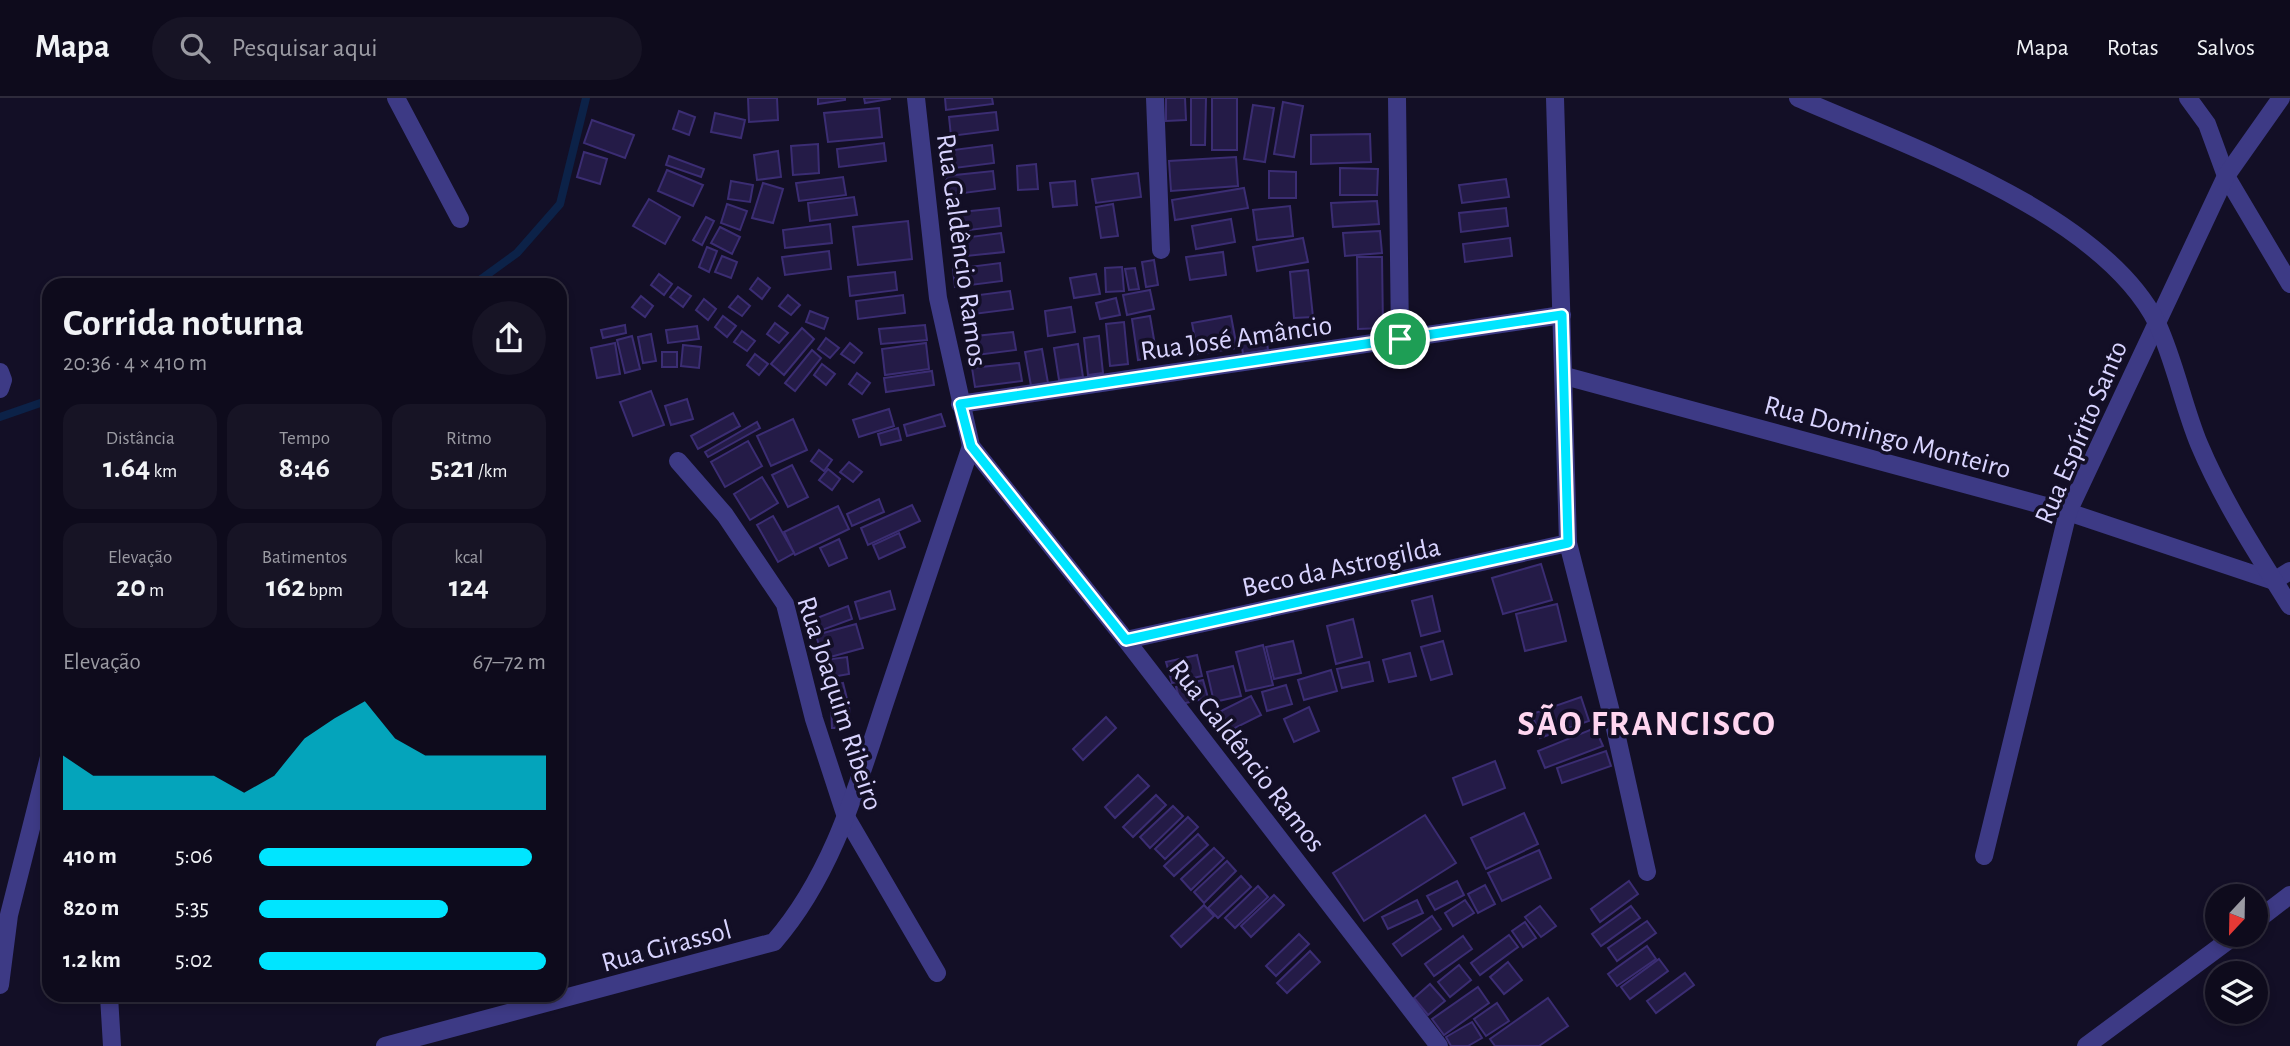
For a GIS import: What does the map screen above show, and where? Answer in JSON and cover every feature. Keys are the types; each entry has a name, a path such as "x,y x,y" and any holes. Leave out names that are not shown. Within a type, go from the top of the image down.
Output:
{"street":[{"path":"396,98 460,219"},
{"name":"Rua Galdêncio Ramos","path":"916,98 937,298 971,446 1126,640 1439,1046"},
{"path":"1155,98 1161,250"},
{"path":"1397,98 1400,339"},
{"path":"1555,98 1568,543 1614,724 1647,872"},
{"path":"1798,98 2024,201 2064,226 2118,269 2157,323 2198,441 2243,529 2290,606"},
{"path":"2188,98 2207,124 2226,176 2290,284"},
{"name":"Rua Espírito Santo","path":"1983,856 2068,512 2226,176 2281,98"},
{"name":"Rua José Amâncio","path":"960,404 1562,315"},
{"path":"0,372 3,380 0,389"},
{"name":"Rua Domingo Monteiro","path":"1565,376 2068,512 2274,581"},
{"path":"846,817 971,446"},
{"name":"Rua Joaquim Ribeiro","path":"678,461 725,515 785,604 814,719 846,817 937,972"},
{"name":"Beco da Astrogilda","path":"1126,640 1568,543"},
{"path":"2274,581 2290,571"},
{"path":"0,985 9,915 42,785"},
{"name":"Rua Girassol","path":"567,999 758,949 774,942 792,921 814,885 846,817"},
{"path":"2268,911 2290,895"},
{"path":"2086,1046 2219,947"},
{"path":"110,1002 112,1046"},
{"name":"Rua Girassol","path":"385,1046 554,1002"}],"building":[{"path":"748,98 777,98 778,120 749,122"},
{"path":"818,98 845,98 845,100 818,104"},
{"path":"864,98 890,98 890,99 865,103"},
{"path":"945,98 992,98 993,104 946,110"},
{"path":"1166,98 1185,98 1186,120 1166,121"},
{"path":"1191,98 1206,98 1205,145 1191,145"},
{"path":"1212,98 1237,98 1237,150 1212,150"},
{"path":"1283,102 1303,106 1294,157 1274,154"},
{"path":"1253,105 1274,108 1265,162 1244,159"},
{"path":"879,108 882,137 828,142 824,113"},
{"path":"679,111 695,117 689,135 673,129"},
{"path":"996,112 998,130 951,136 949,117"},
{"path":"715,113 745,120 741,138 711,132"},
{"path":"592,120 634,135 625,158 584,143"},
{"path":"1370,134 1371,162 1311,164 1311,135"},
{"path":"884,143 886,161 839,167 837,149"},
{"path":"818,144 819,173 793,175 791,146"},
{"path":"992,145 994,163 947,169 945,151"},
{"path":"778,151 781,177 757,180 754,155"},
{"path":"584,152 607,159 600,184 577,177"},
{"path":"669,156 704,169 701,177 666,165"},
{"path":"1236,157 1238,186 1171,191 1169,161"},
{"path":"1036,164 1038,189 1018,190 1017,166"},
{"path":"1340,168 1378,169 1377,195 1340,195"},
{"path":"667,170 703,185 693,206 658,191"},
{"path":"993,171 995,189 948,195 946,176"},
{"path":"1269,171 1296,172 1296,198 1269,198"},
{"path":"1138,173 1141,197 1096,203 1092,179"},
{"path":"843,177 846,195 799,201 796,183"},
{"path":"1506,179 1509,197 1462,203 1459,185"},
{"path":"731,181 753,185 750,202 728,199"},
{"path":"1075,181 1077,205 1053,207 1050,183"},
{"path":"763,183 783,189 773,223 752,218"},
{"path":"1244,188 1248,208 1175,220 1172,200"},
{"path":"854,197 857,215 810,221 808,203"},
{"path":"649,199 680,217 665,244 633,226"},
{"path":"1377,201 1379,224 1333,227 1331,203"},
{"path":"727,204 747,211 740,230 721,223"},
{"path":"1113,204 1118,236 1101,238 1096,207"},
{"path":"1290,206 1293,236 1257,240 1253,210"},
{"path":"999,208 1001,226 954,232 952,213"},
{"path":"1506,208 1508,226 1461,232 1459,213"},
{"path":"706,217 714,221 702,245 693,240"},
{"path":"1231,219 1235,242 1196,249 1192,226"},
{"path":"908,221 912,259 858,265 853,227"},
{"path":"830,224 832,243 785,248 783,230"},
{"path":"720,227 740,237 732,254 711,243"},
{"path":"1380,231 1382,253 1345,256 1343,233"},
{"path":"1001,233 1004,252 957,257 955,239"},
{"path":"1303,238 1308,262 1257,271 1253,247"},
{"path":"1510,238 1512,256 1465,262 1463,244"},
{"path":"707,247 717,251 709,272 699,267"},
{"path":"829,251 831,269 785,275 782,257"},
{"path":"1223,252 1226,275 1190,280 1186,257"},
{"path":"722,256 737,262 731,278 715,272"},
{"path":"1357,257 1382,257 1383,328 1358,329"},
{"path":"1154,260 1158,285 1146,287 1142,262"},
{"path":"1000,263 1002,281 955,287 953,269"},
{"path":"1122,267 1124,291 1106,292 1105,268"},
{"path":"1135,268 1139,289 1129,290 1125,269"},
{"path":"1308,270 1313,317 1294,318 1290,272"},
{"path":"895,272 897,290 850,296 848,277"},
{"path":"659,274 672,284 664,295 651,285"},
{"path":"1096,274 1100,294 1074,298 1070,278"},
{"path":"758,278 770,288 762,299 750,289"},
{"path":"678,287 691,296 683,307 670,297"},
{"path":"1150,290 1154,309 1127,315 1123,295"},
{"path":"1010,291 1013,309 966,315 963,297"},
{"path":"788,295 800,305 791,315 779,306"},
{"path":"903,295 905,313 858,319 856,301"},
{"path":"641,296 653,306 645,317 632,307"},
{"path":"738,296 750,306 742,316 729,307"},
{"path":"1116,298 1120,315 1100,319 1096,303"},
{"path":"704,299 716,309 708,320 696,310"},
{"path":"1071,307 1075,332 1048,336 1045,311"},
{"path":"810,311 828,318 824,329 806,322"},
{"path":"723,316 736,326 727,337 715,327"},
{"path":"1150,316 1157,357 1138,360 1132,319"},
{"path":"1231,316 1237,348 1198,354 1192,323"},
{"path":"1124,322 1128,364 1110,366 1106,324"},
{"path":"775,323 788,333 779,343 767,334"},
{"path":"625,325 626,333 603,338 601,330"},
{"path":"925,325 927,340 881,344 879,329"},
{"path":"697,326 699,339 668,343 666,330"},
{"path":"802,328 814,339 784,375 771,364"},
{"path":"742,331 755,341 747,351 734,342"},
{"path":"1013,332 1016,350 969,356 966,337"},
{"path":"651,334 656,361 643,363 638,337"},
{"path":"632,336 640,369 625,373 617,340"},
{"path":"1099,336 1103,373 1088,375 1084,338"},
{"path":"1266,336 1268,350 1243,354 1241,340"},
{"path":"826,338 839,348 830,358 818,349"},
{"path":"615,343 620,374 597,378 591,348"},
{"path":"850,343 862,353 854,363 841,354"},
{"path":"926,343 929,369 885,375 882,349"},
{"path":"1078,344 1083,377 1059,380 1054,348"},
{"path":"683,345 701,347 699,368 681,366"},
{"path":"1042,349 1048,383 1031,386 1025,352"},
{"path":"812,350 821,358 795,391 785,383"},
{"path":"662,352 677,352 677,367 662,367"},
{"path":"755,354 768,364 759,375 747,365"},
{"path":"1019,363 1022,381 975,387 972,368"},
{"path":"822,364 835,374 826,385 814,375"},
{"path":"932,371 934,385 886,392 884,378"},
{"path":"857,373 870,383 862,394 849,384"},
{"path":"651,391 664,425 633,436 620,402"},
{"path":"687,399 693,419 671,425 665,406"},
{"path":"889,409 894,426 859,437 853,420"},
{"path":"733,413 740,426 698,449 691,436"},
{"path":"941,414 945,426 907,436 904,425"},
{"path":"793,419 807,450 771,466 757,436"},
{"path":"757,422 760,428 708,457 705,452"},
{"path":"898,428 901,440 881,445 878,434"},
{"path":"748,441 762,466 725,487 711,462"},
{"path":"819,450 832,460 824,471 811,461"},
{"path":"849,462 862,472 853,482 840,472"},
{"path":"792,465 808,497 788,507 772,475"},
{"path":"828,469 840,479 832,490 819,480"},
{"path":"762,477 778,503 750,520 734,494"},
{"path":"879,499 884,512 852,526 847,514"},
{"path":"912,505 920,521 868,545 861,528"},
{"path":"838,506 849,529 795,555 784,532"},
{"path":"773,516 794,553 778,562 757,525"},
{"path":"899,533 905,547 879,559 873,545"},
{"path":"839,539 847,558 829,566 820,548"},
{"path":"1541,564 1552,600 1503,614 1492,578"},
{"path":"890,591 895,609 860,619 855,602"},
{"path":"1432,596 1440,631 1421,636 1412,601"},
{"path":"1557,604 1566,641 1525,651 1516,614"},
{"path":"848,606 852,619 814,633 809,621"},
{"path":"1353,619 1362,657 1336,664 1327,626"},
{"path":"856,624 863,648 823,659 816,635"},
{"path":"1293,641 1301,673 1274,679 1266,647"},
{"path":"1443,641 1452,674 1431,680 1421,647"},
{"path":"1263,645 1273,685 1246,691 1236,652"},
{"path":"1410,653 1416,676 1389,682 1383,660"},
{"path":"1197,655 1202,676 1172,683 1166,662"},
{"path":"847,657 849,674 826,678 824,660"},
{"path":"1369,662 1373,681 1342,688 1337,669"},
{"path":"1233,666 1241,696 1214,702 1207,672"},
{"path":"1331,670 1337,691 1304,700 1298,680"},
{"path":"1203,680 1208,698 1181,704 1176,687"},
{"path":"843,683 847,699 833,702 829,686"},
{"path":"1286,685 1292,704 1267,711 1262,692"},
{"path":"1251,696 1261,715 1231,730 1221,711"},
{"path":"1581,697 1589,721 1540,738 1532,714"},
{"path":"849,704 850,728 832,728 831,705"},
{"path":"1309,707 1319,731 1294,742 1284,719"},
{"path":"1106,717 1116,728 1083,760 1073,749"},
{"path":"1595,728 1603,746 1545,768 1538,751"},
{"path":"1606,751 1611,766 1562,783 1557,768"},
{"path":"1495,761 1505,788 1463,805 1453,778"},
{"path":"1138,775 1149,786 1115,818 1105,807"},
{"path":"1156,795 1166,805 1133,837 1123,827"},
{"path":"1173,806 1183,816 1150,848 1140,837"},
{"path":"1524,813 1538,844 1486,869 1471,838"},
{"path":"1425,815 1456,863 1364,921 1333,873"},
{"path":"1188,817 1198,827 1165,859 1155,849"},
{"path":"1198,834 1208,845 1174,876 1164,866"},
{"path":"1214,848 1224,858 1191,890 1181,879"},
{"path":"1539,850 1551,878 1502,901 1488,873"},
{"path":"1227,861 1236,871 1204,903 1194,892"},
{"path":"1241,876 1251,887 1218,918 1208,908"},
{"path":"1457,881 1464,895 1435,910 1427,896"},
{"path":"1629,881 1638,894 1600,922 1591,909"},
{"path":"1485,885 1495,904 1478,913 1468,894"},
{"path":"1258,886 1268,897 1235,928 1225,918"},
{"path":"1274,895 1284,905 1251,937 1241,926"},
{"path":"1417,900 1423,913 1388,929 1382,917"},
{"path":"1465,900 1474,913 1453,926 1445,913"},
{"path":"1204,905 1214,916 1181,947 1171,936"},
{"path":"1540,906 1556,926 1541,937 1525,917"},
{"path":"1631,906 1640,918 1601,946 1592,934"},
{"path":"1432,916 1441,929 1402,956 1393,944"},
{"path":"1647,921 1656,933 1617,961 1608,948"},
{"path":"1525,922 1536,938 1523,947 1512,931"},
{"path":"1299,934 1309,944 1276,976 1266,966"},
{"path":"1509,935 1518,947 1480,975 1471,963"},
{"path":"1463,936 1472,949 1434,976 1425,964"},
{"path":"1647,946 1656,959 1617,986 1608,974"},
{"path":"1310,951 1320,962 1287,993 1277,983"},
{"path":"1659,959 1668,971 1630,999 1621,987"},
{"path":"1508,962 1522,980 1504,994 1490,977"},
{"path":"1459,965 1471,980 1450,997 1438,982"},
{"path":"1685,973 1694,985 1656,1013 1647,1001"},
{"path":"1430,984 1445,1001 1428,1015 1414,998"},
{"path":"1478,987 1489,1003 1444,1035 1432,1019"},
{"path":"1548,998 1568,1026 1539,1046 1495,1046 1490,1039"},
{"path":"1497,1003 1509,1021 1486,1036 1474,1019"},
{"path":"1472,1022 1482,1038 1468,1046 1451,1046 1446,1037"}],"waterway":[{"path":"483,278 517,253 560,204 586,98"},
{"path":"0,417 42,402"}],"district":[{"name":"SÃO FRANCISCO","path":"1647,723"}],"route":[{"path":"1562,315 1568,543 1126,640 971,446 960,404 1136,378 1400,339 1562,315"}]}
